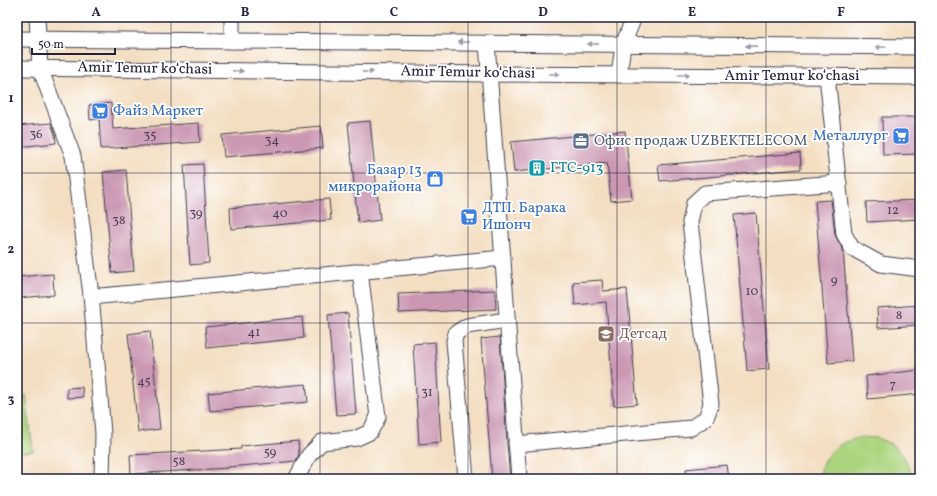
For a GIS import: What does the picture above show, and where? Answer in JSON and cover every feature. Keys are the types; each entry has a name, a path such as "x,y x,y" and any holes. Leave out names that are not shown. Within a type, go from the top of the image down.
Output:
{"street":[{"path":"37,17 40,68 73,156 91,295 103,433 102,479"},
{"path":"232,17 232,41"},
{"path":"619,75 622,45 634,17"},
{"name":"Amir Temur koʻchasi","path":"17,39 920,47"},
{"path":"487,43 519,479"},
{"name":"Amir Temur koʻchasi","path":"17,68 489,74 920,77"},
{"path":"827,76 844,234 852,248 881,264 920,269"},
{"path":"516,444 691,428 706,418 710,404 690,222 694,203 705,193 839,183"},
{"path":"91,295 101,296 503,258"},
{"path":"296,479 309,455 322,442 357,438 370,432 378,416 360,272"},
{"path":"466,479 454,341 456,333 467,326 507,320"}],"green space":[{"path":"26,395 33,451 17,453 17,397"},
{"path":"861,437 877,438 891,444 903,455 910,469 911,479 819,479 824,461 831,451 845,442"}],"building":[{"path":"111,103 113,129 199,123 200,142 101,149 99,119 90,120 89,105"},
{"name":"Металлург","path":"882,117 920,117 920,154 883,155"},
{"path":"370,121 380,220 358,223 348,123"},
{"path":"51,123 56,143 17,147 17,126"},
{"path":"321,126 323,148 224,157 222,135"},
{"name":"ГТС-913","path":"625,131 632,199 611,201 607,163 514,172 511,142"},
{"path":"800,153 801,169 660,181 658,165"},
{"path":"203,164 209,263 190,265 184,165"},
{"path":"126,170 134,271 112,273 103,172"},
{"path":"329,199 331,220 231,229 230,208"},
{"path":"831,200 835,235 843,250 852,361 828,363 815,201"},
{"path":"920,200 920,219 867,222 866,202"},
{"path":"756,213 769,369 747,371 734,215"},
{"path":"53,274 54,295 17,298 17,277"},
{"path":"602,280 603,291 627,289 637,404 614,406 606,302 575,305 573,282"},
{"path":"495,290 496,309 399,313 398,294"},
{"path":"920,305 920,325 878,328 877,308"},
{"path":"348,313 356,414 336,415 328,315"},
{"path":"302,317 304,338 207,348 205,327"},
{"path":"150,331 160,429 138,432 128,334"},
{"path":"500,337 510,479 492,479 481,339"},
{"path":"435,342 441,442 419,444 413,344"},
{"path":"920,370 920,394 868,399 866,376"},
{"path":"306,384 308,402 210,411 208,393"},
{"path":"82,387 83,397 67,398 67,388"},
{"path":"298,441 299,454 296,461 228,468 131,474 130,455 241,449 241,446"},
{"path":"727,465 729,479 687,479 686,469"}],"place":[{"name":"Файз Маркет","path":"100,111"},
{"name":"Металлург","path":"901,136"},
{"name":"Офис продаж UZBEKTELECOM","path":"581,141"},
{"name":"ГТС-913","path":"537,168"},
{"name":"Базар 13 микрорайона","path":"435,179"},
{"name":"ДТП. Барака Ишонч","path":"469,217"},
{"name":"Детсад","path":"606,334"}]}
